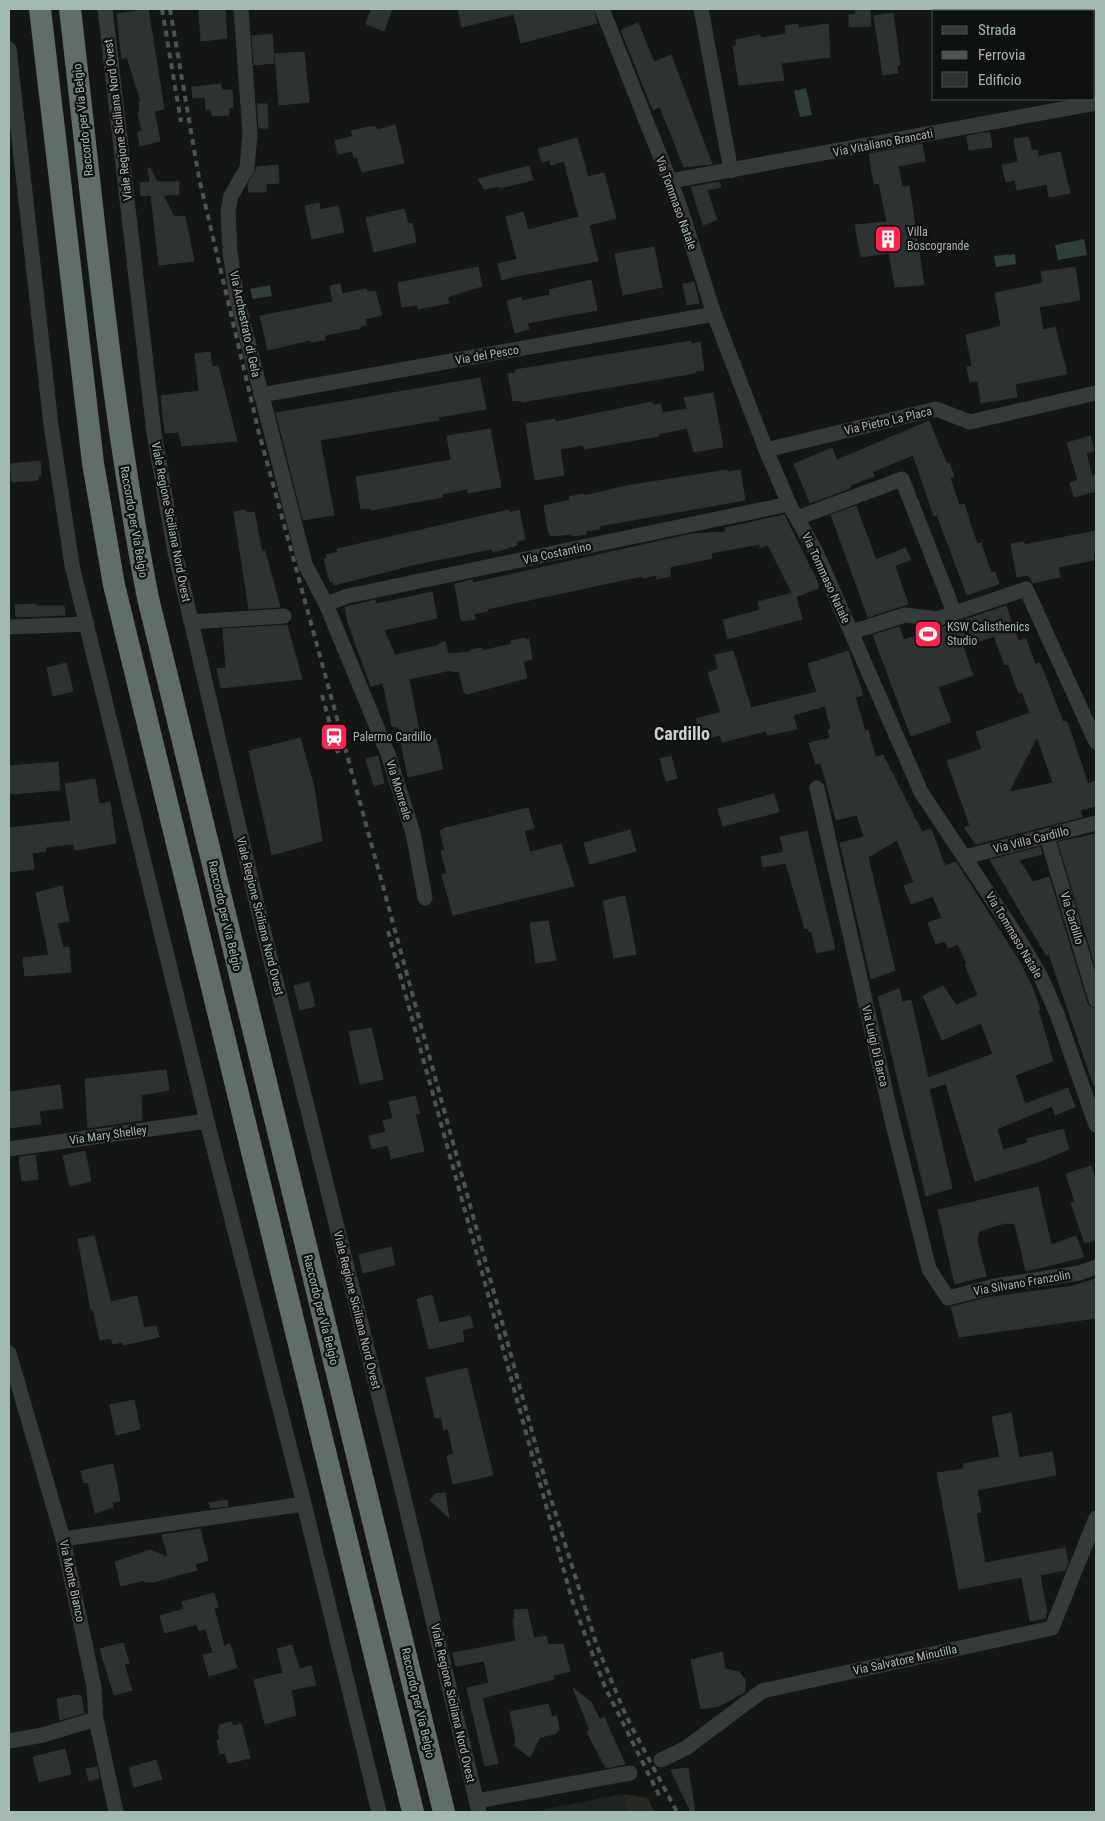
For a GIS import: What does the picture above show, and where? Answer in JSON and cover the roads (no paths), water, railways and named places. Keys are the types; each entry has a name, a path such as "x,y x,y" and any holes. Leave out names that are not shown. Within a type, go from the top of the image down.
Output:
{"highway":[{"path":"40,9 93,463 114,585 407,1789 411,1812"},
{"name":"Raccordo per Via Belgio","path":"70,9 109,359 122,456 148,598 445,1812"}],"street":[{"name":"Viale Regione Siciliana Nord Ovest","path":"105,9 154,433 174,552 258,909 396,1465 478,1807"},
{"name":"Via Archestrato di Gela","path":"241,9 250,134 247,168 231,196 228,210 230,252 237,300 305,564 326,604"},
{"name":"Via Tommaso Natale","path":"602,9 670,181 714,314 766,450 789,504 816,552 852,632 908,767 921,792 1040,975 1057,1014 1096,1125"},
{"path":"701,9 731,171"},
{"path":"9,49 51,425 72,565 207,1121 304,1504 379,1812"},
{"name":"Via Vitaliano Brancati","path":"670,181 1096,103"},
{"name":"Via del Pesco","path":"261,395 714,314"},
{"name":"Via Pietro La Placa","path":"766,450 936,409 970,422 1096,393"},
{"path":"797,518 902,479 954,612"},
{"name":"Via Costantino","path":"326,604 348,596 789,504"},
{"path":"852,632 905,615 938,619 1026,589 1096,742"},
{"name":"Via Monreale","path":"326,604 388,754 413,833 425,898"},
{"path":"191,622 284,616"},
{"path":"9,627 87,624"},
{"name":"Via Luigi Di Barca","path":"817,788 893,1124 929,1269 948,1298"},
{"name":"Via Villa Cardillo","path":"965,857 1096,823"},
{"name":"Via Cardillo","path":"1047,837 1096,1000"},
{"name":"Via Mary Shelley","path":"9,1149 207,1121"},
{"name":"Via Silvano Franzolin","path":"948,1298 995,1286 1079,1273 1096,1267"},
{"name":"Via Monte Bianco","path":"9,1353 63,1538 94,1687 96,1720 116,1812"},
{"path":"63,1538 304,1504"},
{"name":"Via Salvatore Minutilla","path":"661,1760 686,1748 762,1691 1052,1628 1096,1518"},
{"path":"9,1741 43,1735 96,1720"},
{"path":"478,1807 630,1773"}],"railway":[{"path":"162,9 181,122"},
{"path":"170,9 199,178 259,433 546,1483 597,1646 627,1718 677,1812"},
{"path":"322,695 338,753"},
{"path":"388,931 572,1600 605,1687 661,1799"}],"place":[{"name":"Villa Boscogrande","path":"888,239"},
{"name":"KSW Calisthenics Studio","path":"928,634"},
{"name":"Palermo Cardillo","path":"334,737"}],"district":[{"name":"Cardillo","path":"682,733"}]}
